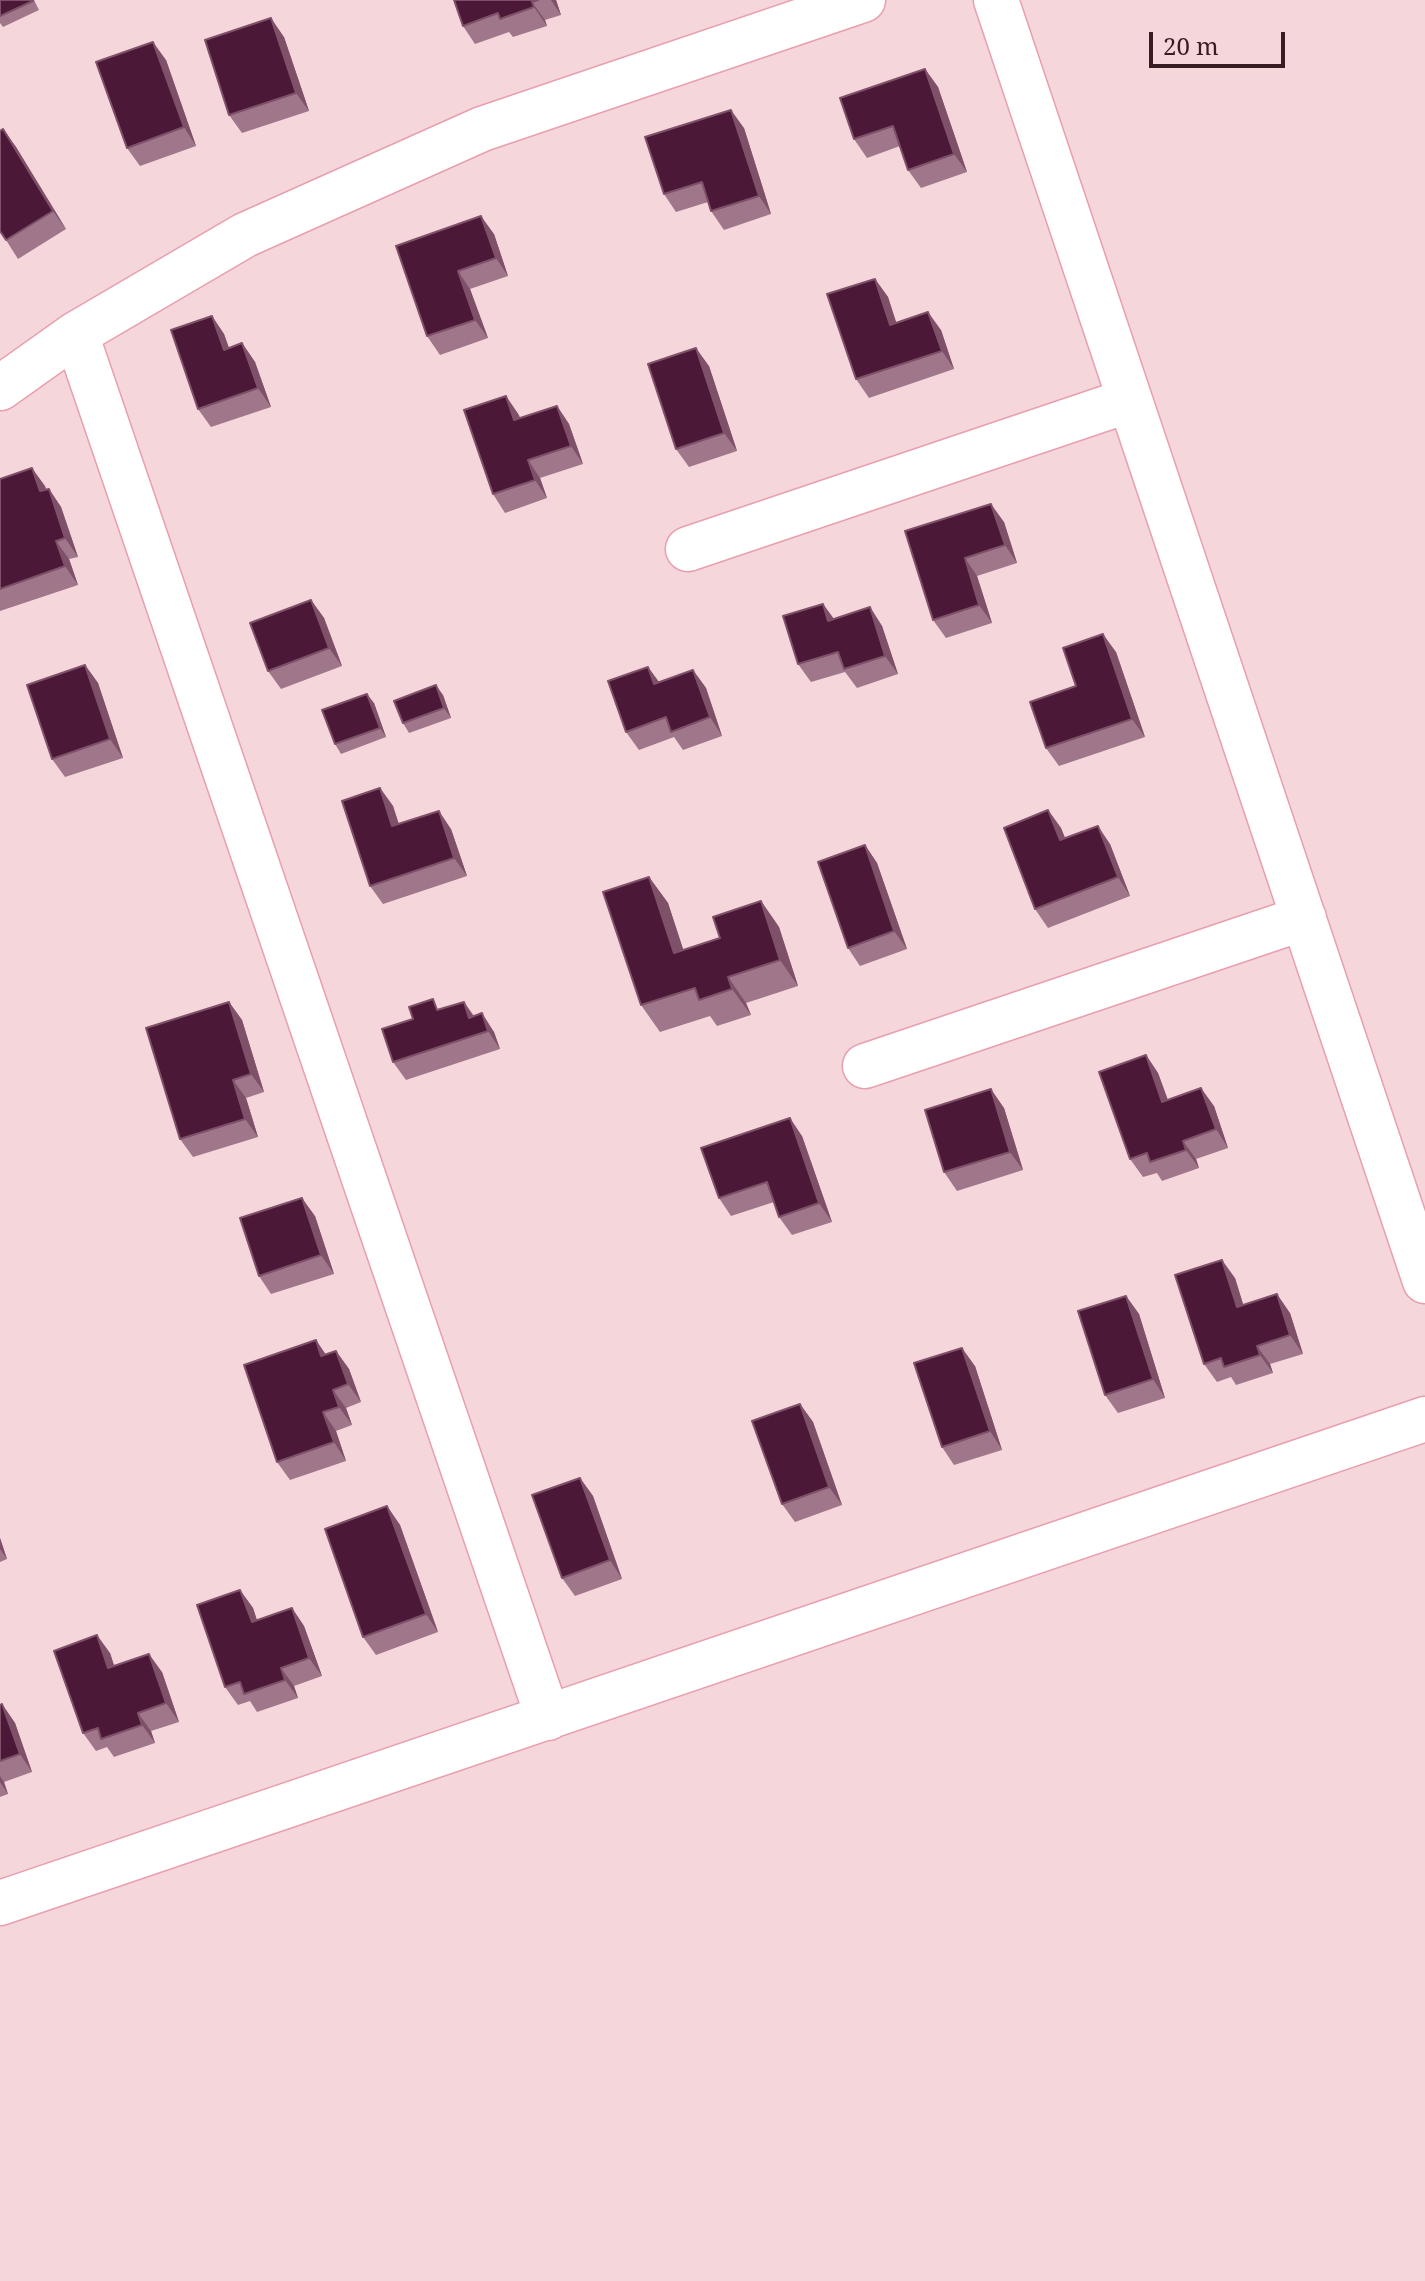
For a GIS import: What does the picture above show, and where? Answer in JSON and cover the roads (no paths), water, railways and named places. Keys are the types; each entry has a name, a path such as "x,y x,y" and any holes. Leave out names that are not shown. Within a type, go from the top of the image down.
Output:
{"street":[{"path":"0,388 76,334 245,235 482,129 863,0"},
{"path":"996,0 1425,1281"},
{"path":"76,334 548,1718"},
{"path":"688,549 1130,400"},
{"path":"865,1066 1304,918"},
{"path":"0,1903 1425,1419"}]}
